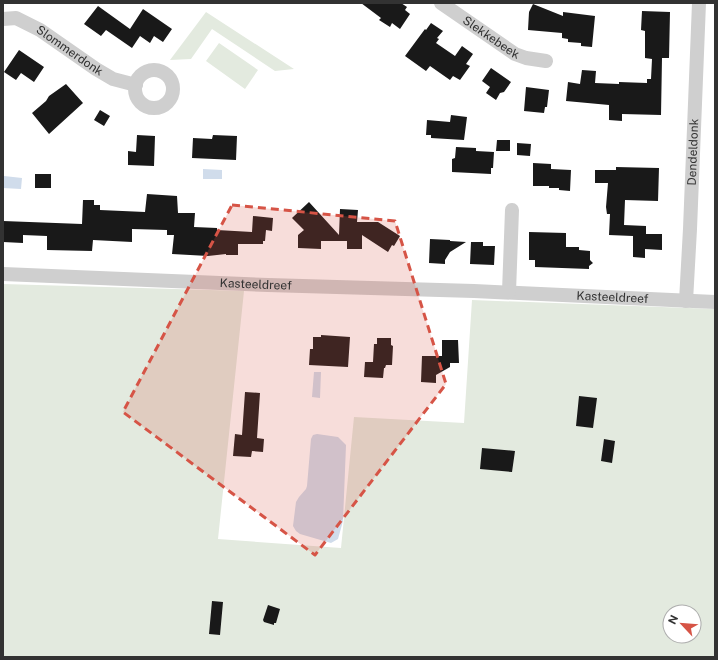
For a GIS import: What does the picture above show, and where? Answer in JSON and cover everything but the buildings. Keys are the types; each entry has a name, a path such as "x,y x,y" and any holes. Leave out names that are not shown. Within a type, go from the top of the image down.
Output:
{"street":[{"name":"Slekkebeek","path":"441,3 515,54 526,58 546,61"},
{"name":"Dendeldonk","path":"686,301 699,3"},
{"name":"Slommerdonk","path":"3,18 16,18 40,30 113,79 136,85"},
{"path":"509,292 512,210"},
{"name":"Kasteeldreef","path":"3,274 268,285 509,292 715,302"}],"highlighted area":[{"path":"232,205 395,221 446,384 315,555 123,412"}],"shaded area":[{"path":"206,12 294,69 275,71 212,29 191,59 170,60"},
{"path":"219,43 258,70 245,89 206,61"},
{"path":"3,284 244,291 218,539 341,548 354,417 464,423 472,300 715,309 715,657 3,657"}],"water":[{"path":"203,169 222,170 222,179 203,179"},
{"path":"4,176 22,178 21,189 3,188"},
{"path":"314,372 321,372 320,398 312,397"},
{"path":"317,434 338,437 346,445 343,521 338,539 331,543 300,534 293,526 296,502 307,486 311,439 313,435"}]}
